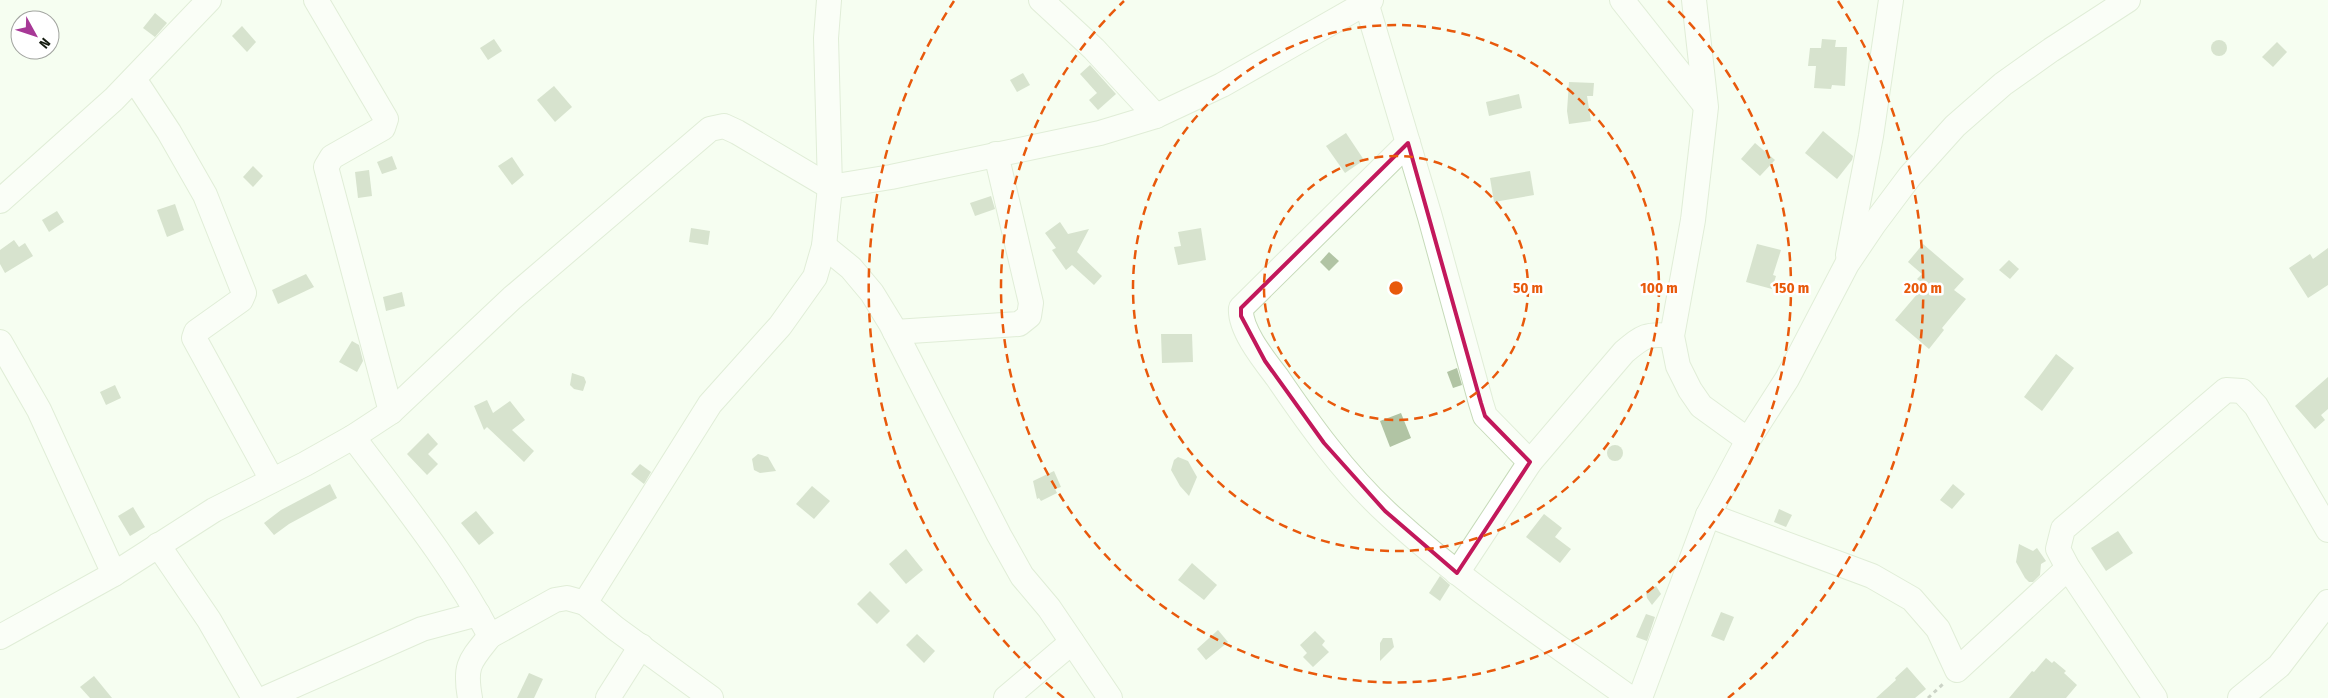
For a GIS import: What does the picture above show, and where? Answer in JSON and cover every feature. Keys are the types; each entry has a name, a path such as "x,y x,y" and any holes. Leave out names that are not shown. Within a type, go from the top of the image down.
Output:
{"street":[{"path":"0,201 134,79 209,0"},
{"path":"316,0 386,119 383,128 332,157 326,166 391,412"},
{"path":"585,603 678,452 710,404 780,326 814,277 824,246 830,186 826,47 829,0"},
{"path":"1041,0 1094,49 1156,116"},
{"path":"1622,0 1706,107"},
{"path":"1694,0 1706,107 1693,220 1672,336 1678,366 1690,390 1701,406 1748,440"},
{"path":"1846,264 1871,136 1891,0"},
{"path":"1640,698 1708,515 1748,440 1787,379 1846,264 1910,176 1955,126 2011,78 2050,50 2128,0"},
{"path":"0,637 114,574 214,510 353,437 391,412 512,298 710,129 724,126 737,132 830,186 891,177 1100,133 1156,116 1222,86 1368,1 1480,403 1485,416 1530,462"},
{"path":"134,79 169,132 204,195 244,293 241,300 196,332 194,338 272,480"},
{"path":"1408,144 1241,308 1241,316 1265,361 1324,443 1385,511 1457,573 1630,698"},
{"path":"895,332 1019,324 1029,316 1031,303 996,154"},
{"path":"824,246 851,268 872,293 895,332 998,535 1022,576 1048,608 1110,698"},
{"path":"1457,573 1530,462 1624,352 1636,341 1652,334 1672,336"},
{"path":"0,342 39,410 114,574"},
{"path":"2155,698 2068,568 2058,549 2062,529 2226,390 2242,391 2256,406 2328,530"},
{"path":"353,437 414,518 478,614 490,636"},
{"path":"1708,515 1872,576 1912,599 1938,629 1957,670 2068,568"},
{"path":"158,545 209,620 254,698"},
{"path":"470,698 466,679 470,661 490,636 555,600 567,598 585,603 711,698"},
{"path":"2264,698 2279,666 2328,602"},
{"path":"266,698 422,629 478,614"},
{"path":"1006,698 1072,642"},
{"path":"608,698 641,646"},
{"path":"2240,698 2279,666"}],"highlighted area":[{"path":"1408,143 1485,416 1530,462 1457,573 1385,511 1324,443 1265,361 1241,316 1241,308"}],"building":[{"path":"155,13 167,23 155,37 143,28"},
{"path":"242,26 256,42 247,52 232,36"},
{"path":"494,39 502,51 488,60 480,48"},
{"path":"1822,39 1836,40 1835,47 1847,47 1845,86 1832,85 1831,89 1814,88 1816,66 1808,66 1810,48 1821,48"},
{"path":"2219,40 2227,48 2219,56 2211,48"},
{"path":"2277,42 2287,52 2273,67 2262,57"},
{"path":"1090,65 1116,94 1098,110 1089,100 1097,93 1080,74"},
{"path":"1023,73 1030,85 1017,92 1010,80"},
{"path":"1569,82 1594,83 1593,96 1587,96 1591,121 1569,124 1567,111"},
{"path":"554,86 572,107 555,122 537,100"},
{"path":"1519,94 1522,108 1489,116 1486,102"},
{"path":"1823,131 1853,156 1837,179 1805,153"},
{"path":"1346,133 1364,160 1345,173 1326,146"},
{"path":"1755,143 1775,160 1760,176 1741,159"},
{"path":"392,156 397,169 382,174 377,162"},
{"path":"512,157 524,175 512,185 498,166"},
{"path":"253,166 263,176 253,187 243,177"},
{"path":"369,170 372,196 358,198 355,172"},
{"path":"1530,171 1534,195 1494,202 1490,178"},
{"path":"991,196 995,209 975,216 970,203"},
{"path":"175,204 184,230 167,237 157,210"},
{"path":"57,211 64,222 49,232 42,220"},
{"path":"1060,222 1068,234 1089,229 1077,252 1102,276 1094,285 1072,265 1066,270 1052,250 1056,248 1045,233"},
{"path":"691,228 710,231 708,245 689,242"},
{"path":"1201,228 1206,260 1178,265 1174,247 1181,246 1178,232"},
{"path":"14,240 19,247 25,243 33,256 5,273 0,264 0,250"},
{"path":"1757,244 1781,250 1773,275 1776,276 1772,289 1746,282"},
{"path":"1923,244 1964,279 1954,290 1966,299 1942,328 1944,330 1929,349 1895,320 1925,285 1917,279 1922,274 1908,262"},
{"path":"2328,248 2328,285 2308,298 2289,268 2310,254 2313,259"},
{"path":"1329,252 1339,261 1329,271 1320,262"},
{"path":"2009,260 2019,269 2010,279 1999,270"},
{"path":"306,274 314,287 278,304 272,290"},
{"path":"402,292 405,306 386,311 383,297"},
{"path":"1161,334 1192,334 1193,362 1162,363"},
{"path":"352,341 359,345 363,361 357,372 339,362"},
{"path":"2056,354 2074,368 2042,411 2024,397"},
{"path":"1457,368 1462,385 1453,388 1447,372"},
{"path":"572,373 584,377 586,382 583,391 574,389 570,385"},
{"path":"2328,377 2328,409 2321,415 2325,420 2315,429 2295,406"},
{"path":"115,385 121,398 106,405 100,392"},
{"path":"487,400 493,413 510,401 525,420 512,430 534,451 524,462 487,427 484,430 474,406"},
{"path":"1401,413 1411,438 1390,447 1380,421"},
{"path":"428,433 438,444 428,454 438,464 427,475 407,454"},
{"path":"1612,445 1618,445 1623,450 1621,459 1612,461 1607,456 1607,450"},
{"path":"758,454 768,457 776,471 760,473 754,470 752,459"},
{"path":"1178,457 1188,461 1197,477 1189,496 1180,486 1171,470 1174,460"},
{"path":"640,464 651,472 644,484 631,474"},
{"path":"1054,471 1061,487 1055,489 1057,493 1041,501 1039,498 1037,499 1033,481"},
{"path":"330,484 337,498 289,524 274,535 264,523 281,510"},
{"path":"1953,484 1965,494 1952,509 1940,500"},
{"path":"812,486 830,501 814,519 796,504"},
{"path":"133,507 145,527 130,536 118,516"},
{"path":"1779,509 1792,515 1786,527 1774,522"},
{"path":"476,511 494,533 479,545 461,523"},
{"path":"1544,514 1562,528 1555,537 1571,549 1560,563 1526,537"},
{"path":"2118,531 2133,553 2106,571 2091,548"},
{"path":"2019,544 2033,551 2037,548 2046,561 2041,564 2040,575 2033,582 2029,582 2025,578 2016,562"},
{"path":"906,549 923,570 906,584 889,564"},
{"path":"1192,563 1217,585 1204,600 1178,580"},
{"path":"1440,576 1450,585 1440,601 1429,593"},
{"path":"1656,586 1661,594 1652,605 1647,598 1646,592"},
{"path":"870,591 890,611 877,624 857,604"},
{"path":"1721,612 1734,617 1724,641 1711,636"},
{"path":"1646,614 1655,617 1647,641 1636,637"},
{"path":"1218,630 1228,642 1206,660 1197,649"},
{"path":"1315,631 1325,641 1322,645 1329,652 1313,667 1303,657 1307,653 1300,645"},
{"path":"917,634 935,651 924,663 906,645"},
{"path":"1383,638 1392,638 1394,647 1380,661 1380,643"},
{"path":"2046,658 2052,663 2054,661 2066,671 2064,673 2077,685 2066,698 2009,698 2032,671 2034,672"},
{"path":"1907,667 1926,689 1915,698 1876,698 1896,680 1895,678"},
{"path":"529,673 543,679 534,698 517,698"},
{"path":"94,676 112,698 90,698 80,687"}]}
